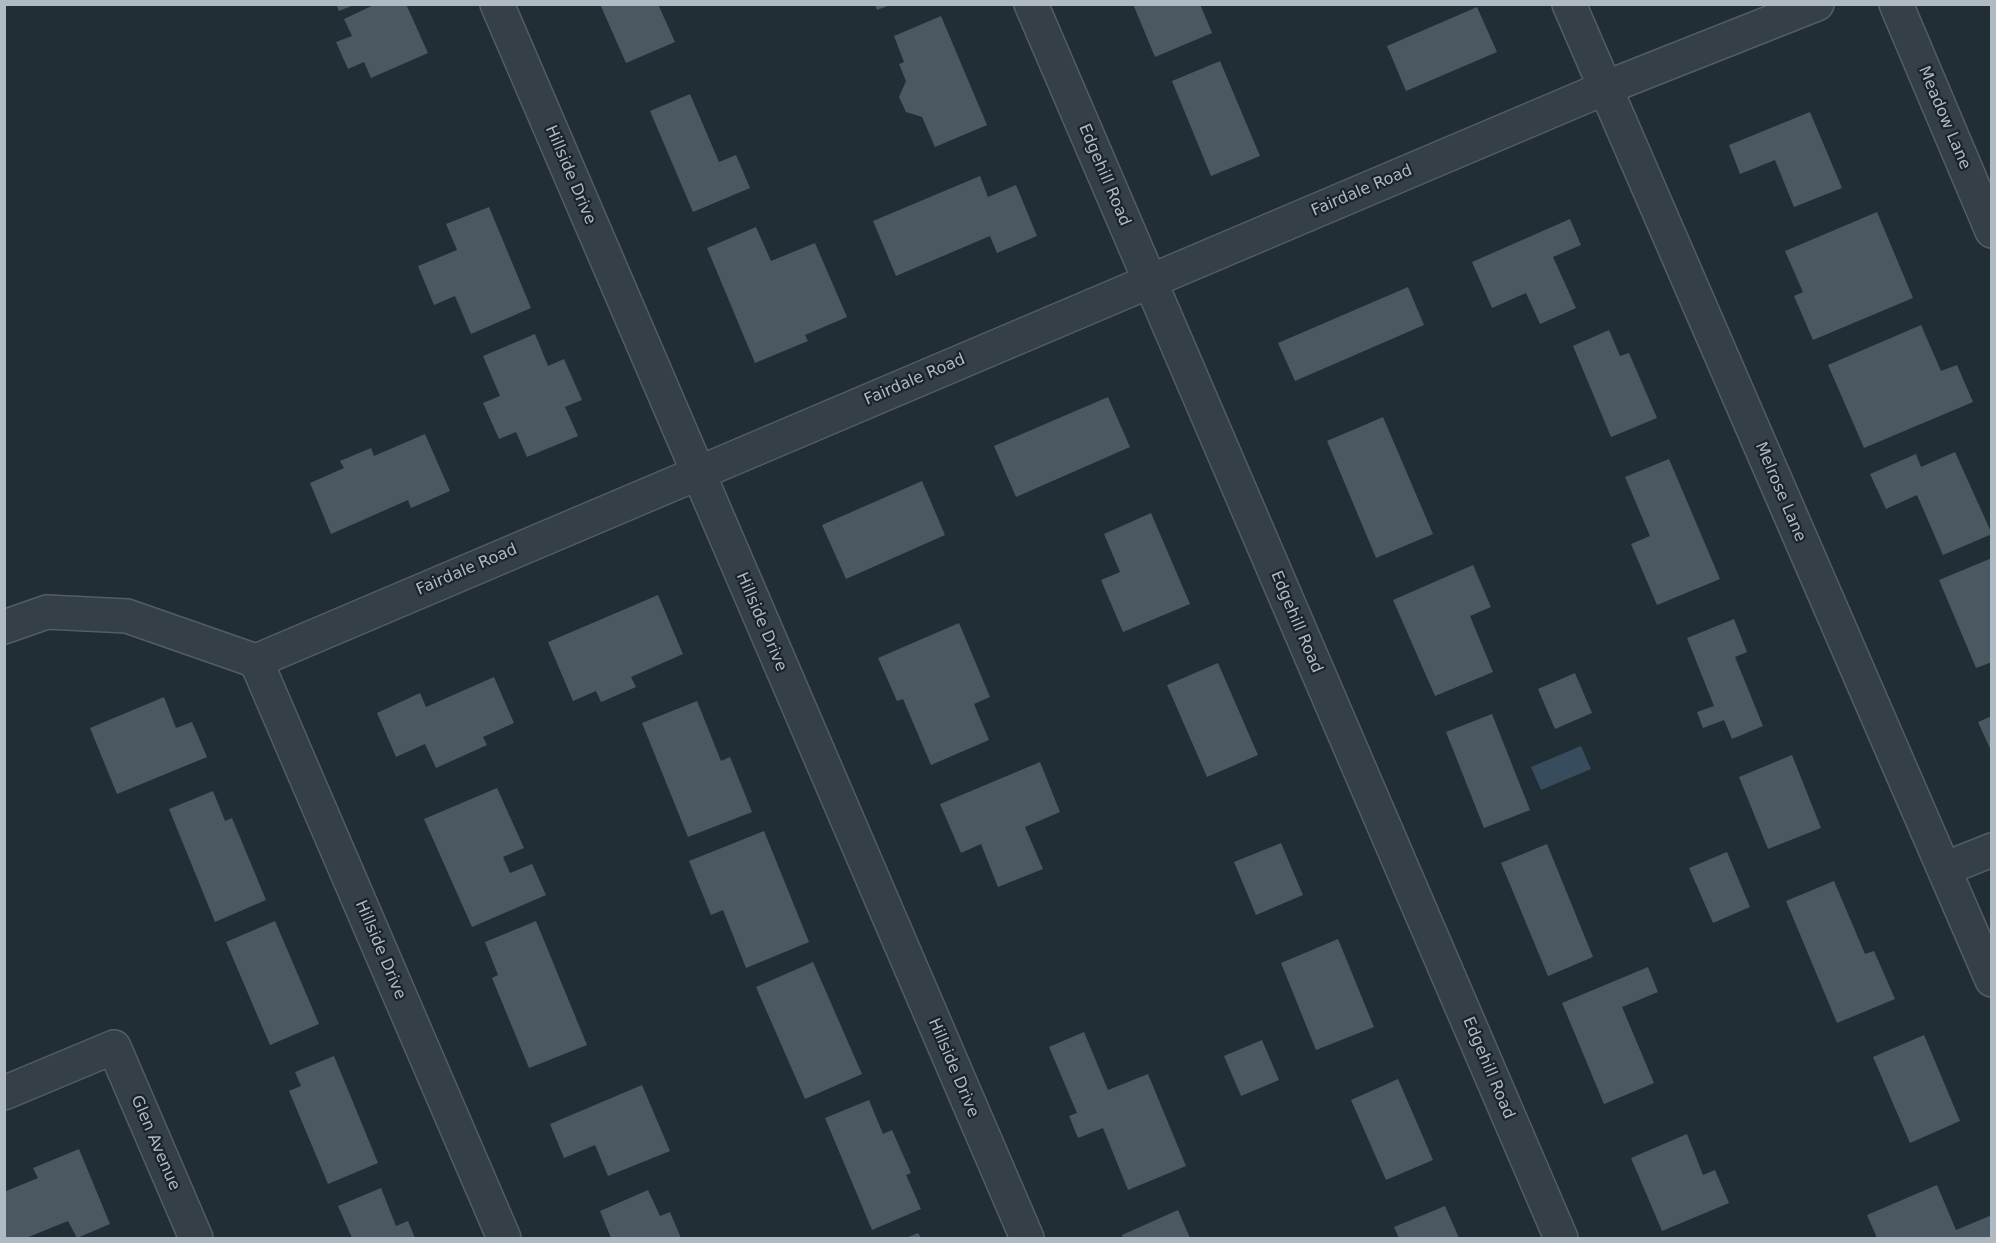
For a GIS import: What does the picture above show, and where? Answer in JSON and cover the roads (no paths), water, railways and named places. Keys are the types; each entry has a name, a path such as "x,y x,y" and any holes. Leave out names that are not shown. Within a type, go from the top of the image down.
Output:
{"street":[{"name":"Hillside Drive","path":"497,4 1027,1239"},
{"name":"Edgehill Road","path":"1031,4 1561,1239"},
{"name":"Melrose Lane","path":"1569,4 1992,980"},
{"name":"Fairdale Road","path":"256,661 1605,88 1817,4"},
{"name":"Meadow Lane","path":"1896,4 1992,231"},
{"path":"4,627 46,612 127,616 256,661"},
{"name":"Hillside Drive","path":"256,661 504,1239"},
{"path":"1944,869 1992,850"},
{"name":"Glen Avenue","path":"4,1093 114,1047 196,1239"}],"water":[{"path":"1581,746 1591,769 1541,790 1531,767"}]}
